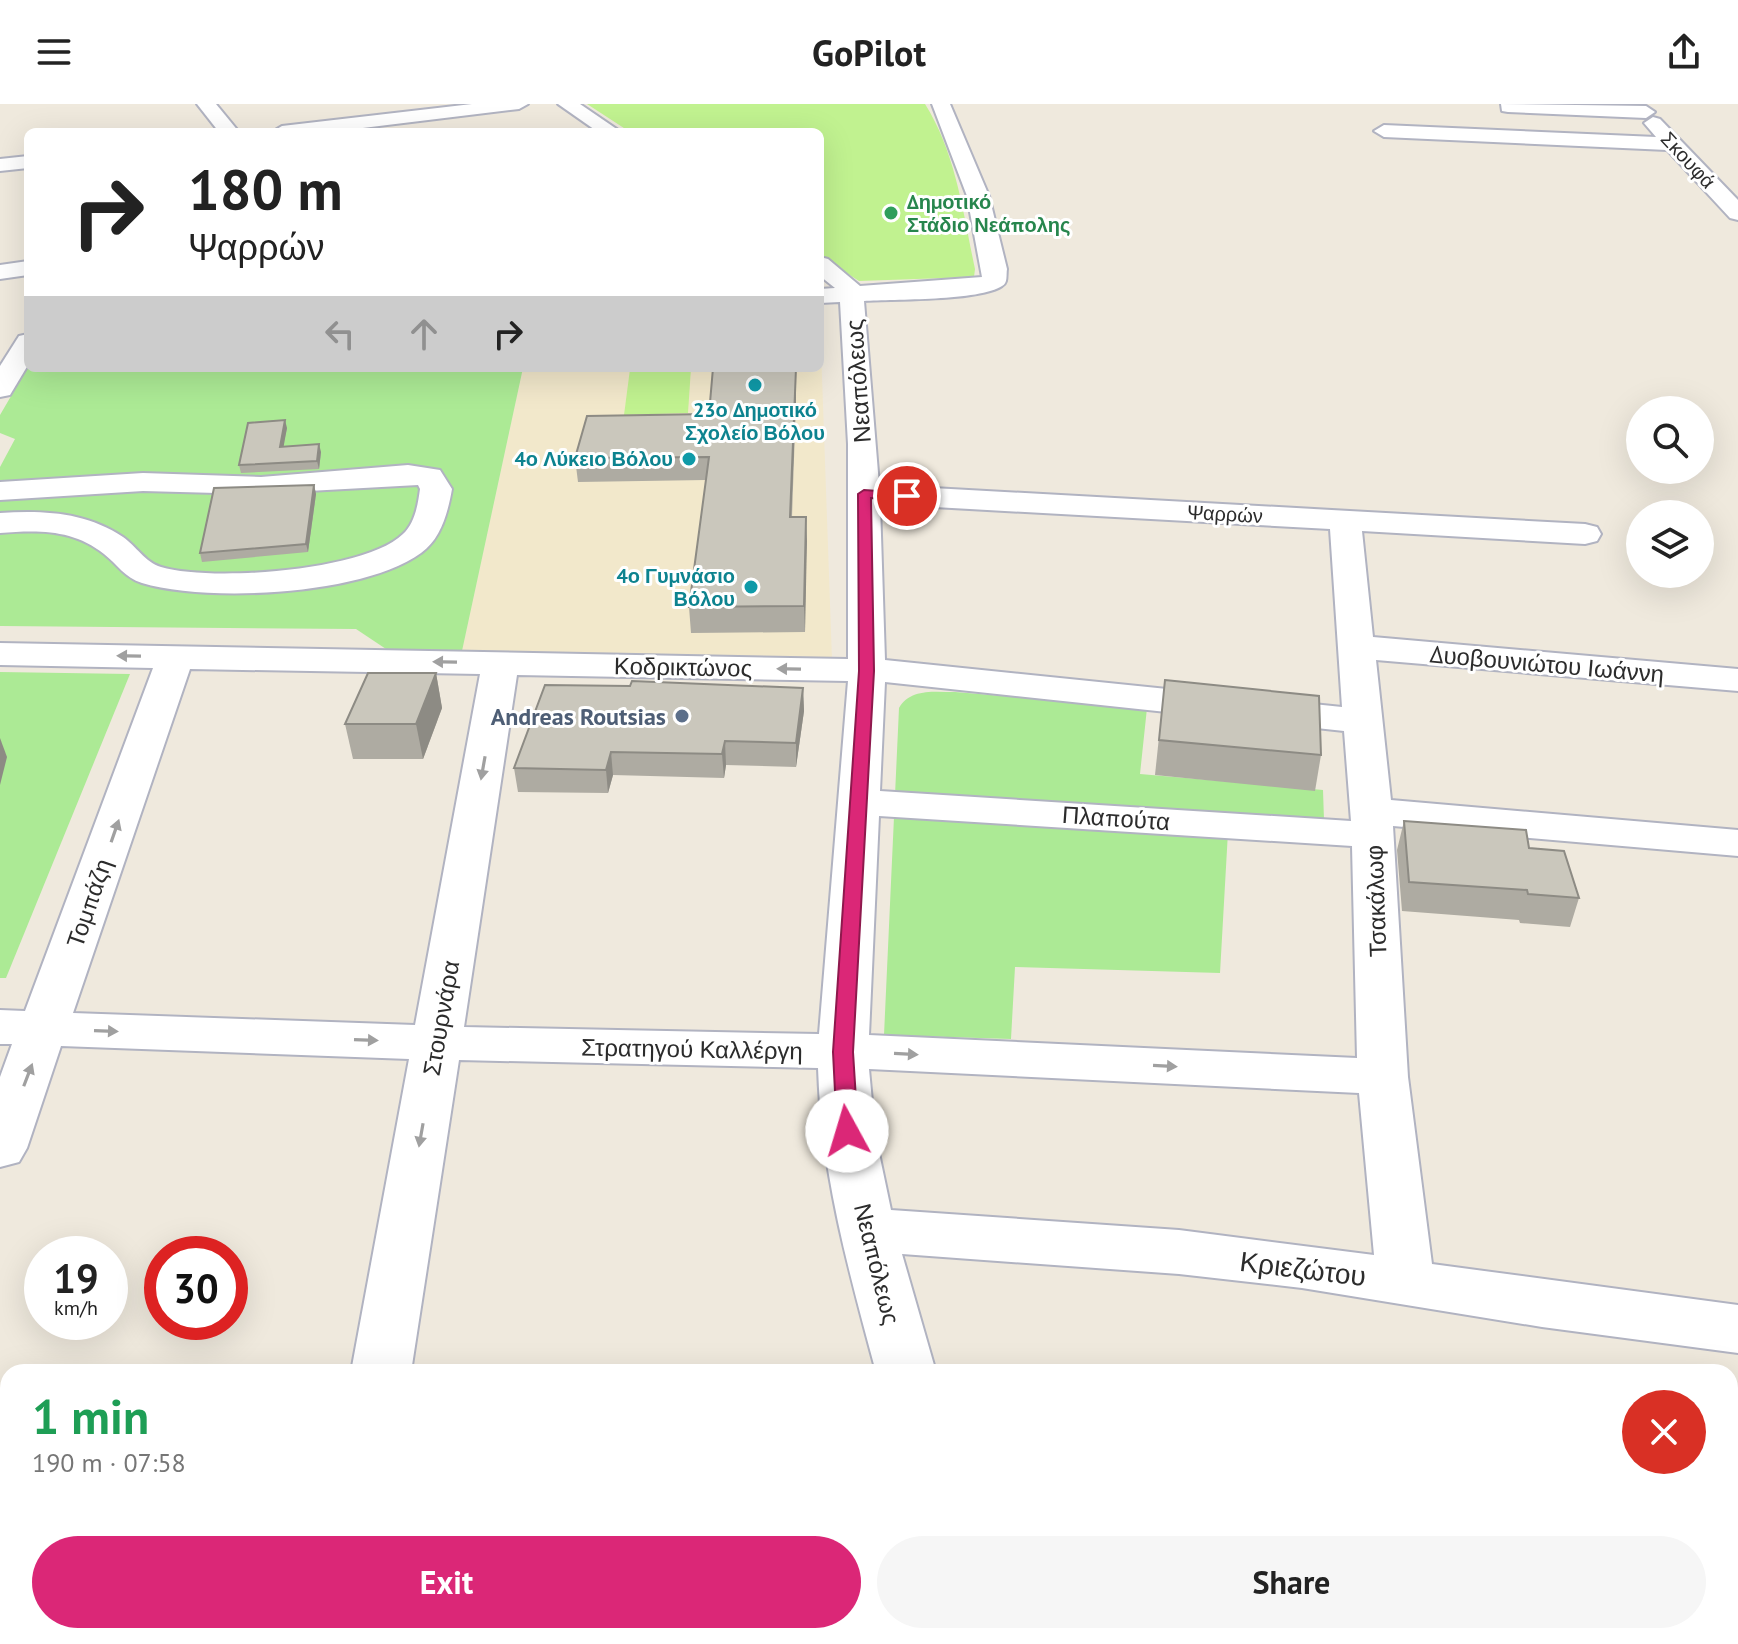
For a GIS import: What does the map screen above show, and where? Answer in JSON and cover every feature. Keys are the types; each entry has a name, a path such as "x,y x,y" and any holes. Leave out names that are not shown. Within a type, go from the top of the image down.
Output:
{"street":[{"path":"206,104 226,128"},
{"path":"316,128 519,104"},
{"path":"567,104 605,128"},
{"path":"835,295 973,287 994,281 995,269 978,196 941,104"},
{"path":"1488,106 1647,113"},
{"path":"1598,121 1647,113"},
{"name":"Σκουφά","path":"1647,113 1678,151 1727,190 1738,213"},
{"path":"1384,131 1678,151 1711,160"},
{"path":"0,165 24,162"},
{"path":"824,267 847,285 835,295"},
{"path":"0,272 24,269"},
{"name":"Νεαπόλεως","path":"835,295 864,494 867,671 843,1052 847,1131 866,1230 904,1364"},
{"path":"0,342 24,341"},
{"path":"0,389 24,348"},
{"path":"0,491 143,482 219,487 408,474 429,477 436,489 429,521 415,541 396,554 328,573 260,582 180,581 154,576 136,568 115,547 78,525 46,520 0,523"},
{"name":"Ψαρρών","path":"864,494 1585,534"},
{"name":"Τσακάλωφ","path":"1345,521 1372,823 1383,1077 1405,1281"},
{"name":"Δυοβουνιώτου Ιωάννη","path":"1357,647 1738,680"},
{"name":"Κοδρικτώνος","path":"0,655 867,671 1364,721"},
{"name":"Τομπάζη","path":"0,1148 23,1028 176,656"},
{"name":"Στουρνάρα","path":"382,1364 500,664"},
{"name":"Πλαπούτα","path":"859,802 1372,823 1738,843"},
{"name":"Στρατηγού Καλλέργη","path":"23,1028 436,1043 843,1052 1383,1077"},
{"name":"Κριεζώτου","path":"866,1230 1179,1252 1738,1329"}],"shaded area":[{"path":"522,372 822,372 832,660 462,651"}],"green space":[{"name":"Δημοτικό Στάδιο Νεάπολης","path":"587,104 925,104 936,123 951,163 975,269 974,277 859,281 824,259 824,128 624,128"},
{"path":"25,372 522,372 462,651 386,649 356,629 0,626 0,467 15,439 0,433 0,415"},
{"path":"630,372 691,372 688,413 624,415"},
{"path":"0,672 130,674 6,978 0,978"},
{"path":"955,692 1147,708 1140,774 1323,790 1324,820 1229,814 1220,973 1015,967 1011,1039 884,1035 899,708 916,694"}],"building":[{"path":"713,372 796,372 790,517 806,517 804,606 689,607 709,457 575,458 587,416 709,414"},
{"path":"285,420 280,447 319,444 317,461 239,465 248,423"},
{"path":"314,485 306,544 200,553 214,488"},
{"path":"368,673 436,673 416,724 345,724"},
{"path":"1165,680 1319,696 1321,755 1159,740"},
{"path":"632,681 803,688 796,743 725,741 722,754 611,752 606,770 514,768 545,685 630,686"},
{"path":"1404,821 1526,830 1529,848 1564,851 1579,898 1528,894 1527,890 1409,882"}],"place":[{"name":"Δημοτικό Στάδιο Νεάπολης","path":"891,213"},
{"name":"23ο Δημοτικό Σχολείο Βόλου","path":"755,385"},
{"name":"4ο Λύκειο Βόλου","path":"689,459"},
{"name":"4ο Γυμνάσιο Βόλου","path":"751,587"},
{"name":"Andreas Routsias","path":"682,716"}],"route":[{"path":"847,1131 843,1052 867,671 864,494 907,496"}]}
